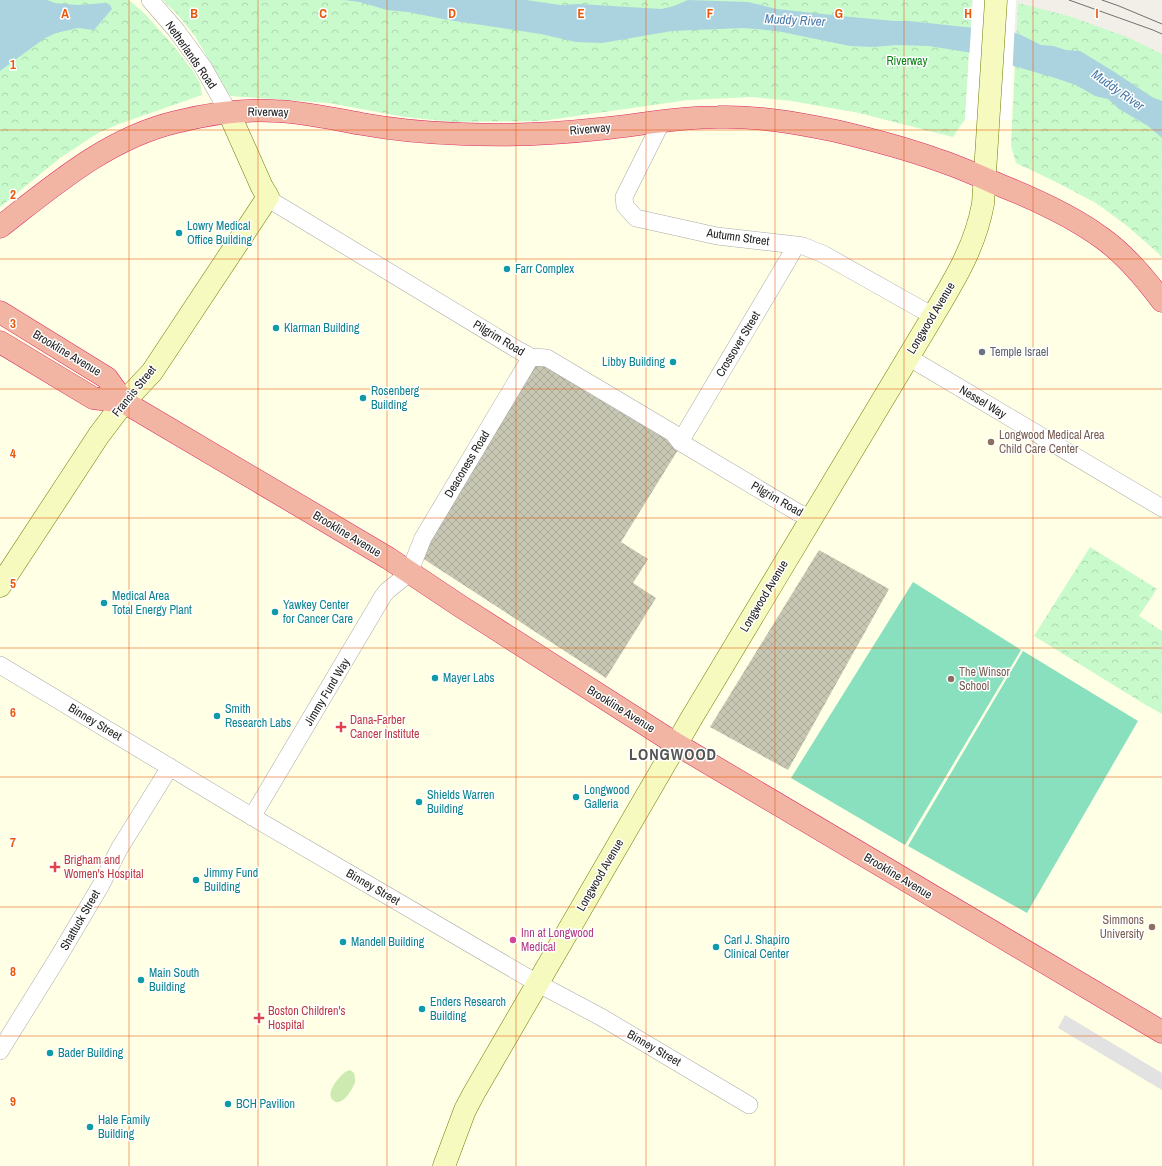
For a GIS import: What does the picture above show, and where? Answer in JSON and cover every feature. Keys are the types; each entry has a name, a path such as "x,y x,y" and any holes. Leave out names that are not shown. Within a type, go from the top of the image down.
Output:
{"highway":[{"name":"Riverway","path":"0,227 75,170 119,143 144,131 164,125 229,112 259,110 284,111 388,129 464,134 560,132 690,118 753,118 793,122 853,135 910,150 945,162 1044,204 1094,232 1112,245 1150,284 1162,302"},
{"name":"Brookline Avenue","path":"0,312 107,378 124,402"},
{"name":"Brookline Avenue","path":"0,342 93,398 124,402 388,558 409,573 676,744 1162,1032"}],"main road":[{"name":"Longwood Avenue","path":"444,1166 468,1102 676,744 958,274 975,234 983,204 996,0"},
{"name":"Pilgrim Road","path":"229,112 262,188 268,196"},
{"name":"Francis Street","path":"0,586 99,435 124,402 152,372 268,196"}],"street":[{"name":"Netherlands Road","path":"150,0 176,30 203,67 229,112"},
{"name":"Autumn Street","path":"662,121 624,197 625,206 636,218 717,236 796,245 823,254 933,316"},
{"name":"Pilgrim Road","path":"268,196 284,209 530,357 547,358 673,433 680,442 797,512 811,518"},
{"name":"Crossover Street","path":"680,442 796,245"},
{"name":"Deaconess Road","path":"409,573 423,538 530,357"},
{"name":"Nessel Way","path":"908,357 1162,508"},
{"name":"Jimmy Fund Way","path":"252,817 383,596 409,573"},
{"name":"Binney Street","path":"0,664 252,817 537,983 601,1017 749,1105"},
{"name":"Shattuck Street","path":"0,1051 59,956 119,849 170,767"}],"shaded area":[{"path":"108,0 409,0 904,27 1162,116 1162,1166 0,1166 0,54"},
{"path":"546,363 666,433 678,450 621,542 648,559 633,583 656,598 606,678 419,556 534,364"},
{"path":"819,550 889,589 788,770 710,727"},
{"path":"1065,1015 1162,1073 1162,1090 1058,1028"}],"green space":[{"path":"0,0 129,0 145,14 172,44 193,71 200,83 202,95 119,124 98,133 60,158 0,207"},
{"name":"Riverway","path":"163,0 972,0 965,120 953,137 859,113 792,101 753,97 688,100 541,121 453,122 405,117 329,103 230,96 195,36 178,15"},
{"path":"1018,3 1072,17 1127,37 1162,54 1162,258 1126,225 1096,203 1016,163 1011,146"},
{"path":"1090,547 1157,589 1139,616 1162,631 1162,714 1034,636"},
{"path":"913,582 1021,650 905,845 791,778"},
{"path":"1023,651 1138,721 1027,913 908,846"},
{"path":"350,1070 355,1076 355,1082 352,1089 340,1102 334,1101 331,1098 331,1094 334,1084 347,1071"}],"water":[{"path":"0,0 47,0 55,3 77,5 106,3 110,5 112,9 94,30 78,28 56,33 45,38 0,71"},
{"name":"Muddy River","path":"344,0 526,0 560,5 579,4 661,9 674,6 688,0 748,2 777,9 1012,32 1041,45 1080,51 1152,97 1162,101 1162,138 1148,126 1119,109 1108,99 1095,96 1076,85 1055,78 967,52 928,46 850,46 777,31 743,28 672,31 602,43 576,42 541,34 448,20 408,12 387,10 360,2"}],"pier":[{"path":"973,0 1016,0 1010,120 965,120"}],"tram line":[{"path":"1069,0 1162,34"},
{"path":"1102,0 1162,24"}],"place":[{"name":"Lowry Medical Office Building","path":"179,233"},
{"name":"Farr Complex","path":"507,269"},
{"name":"Klarman Building","path":"276,328"},
{"name":"Temple Israel","path":"982,352"},
{"name":"Libby Building","path":"673,362"},
{"name":"Rosenberg Building","path":"363,398"},
{"name":"Longwood Medical Area Child Care Center","path":"991,442"},
{"name":"Medical Area Total Energy Plant","path":"104,603"},
{"name":"Yawkey Center for Cancer Care","path":"275,612"},
{"name":"Mayer Labs","path":"435,678"},
{"name":"The Winsor School","path":"951,679"},
{"name":"Smith Research Labs","path":"217,716"},
{"name":"Dana-Farber Cancer Institute","path":"341,727"},
{"name":"Longwood Galleria","path":"576,797"},
{"name":"Shields Warren Building","path":"419,802"},
{"name":"Brigham and Women's Hospital","path":"55,867"},
{"name":"Jimmy Fund Building","path":"196,880"},
{"name":"Simmons University","path":"1152,927"},
{"name":"Inn at Longwood Medical","path":"513,940"},
{"name":"Mandell Building","path":"343,942"},
{"name":"Carl J. Shapiro Clinical Center","path":"716,947"},
{"name":"Main South Building","path":"141,980"},
{"name":"Enders Research Building","path":"422,1009"},
{"name":"Boston Children's Hospital","path":"259,1018"},
{"name":"Bader Building","path":"50,1053"},
{"name":"BCH Pavilion","path":"228,1104"},
{"name":"Hale Family Building","path":"90,1127"}],"district":[{"name":"LONGWOOD","path":"673,754"}]}
